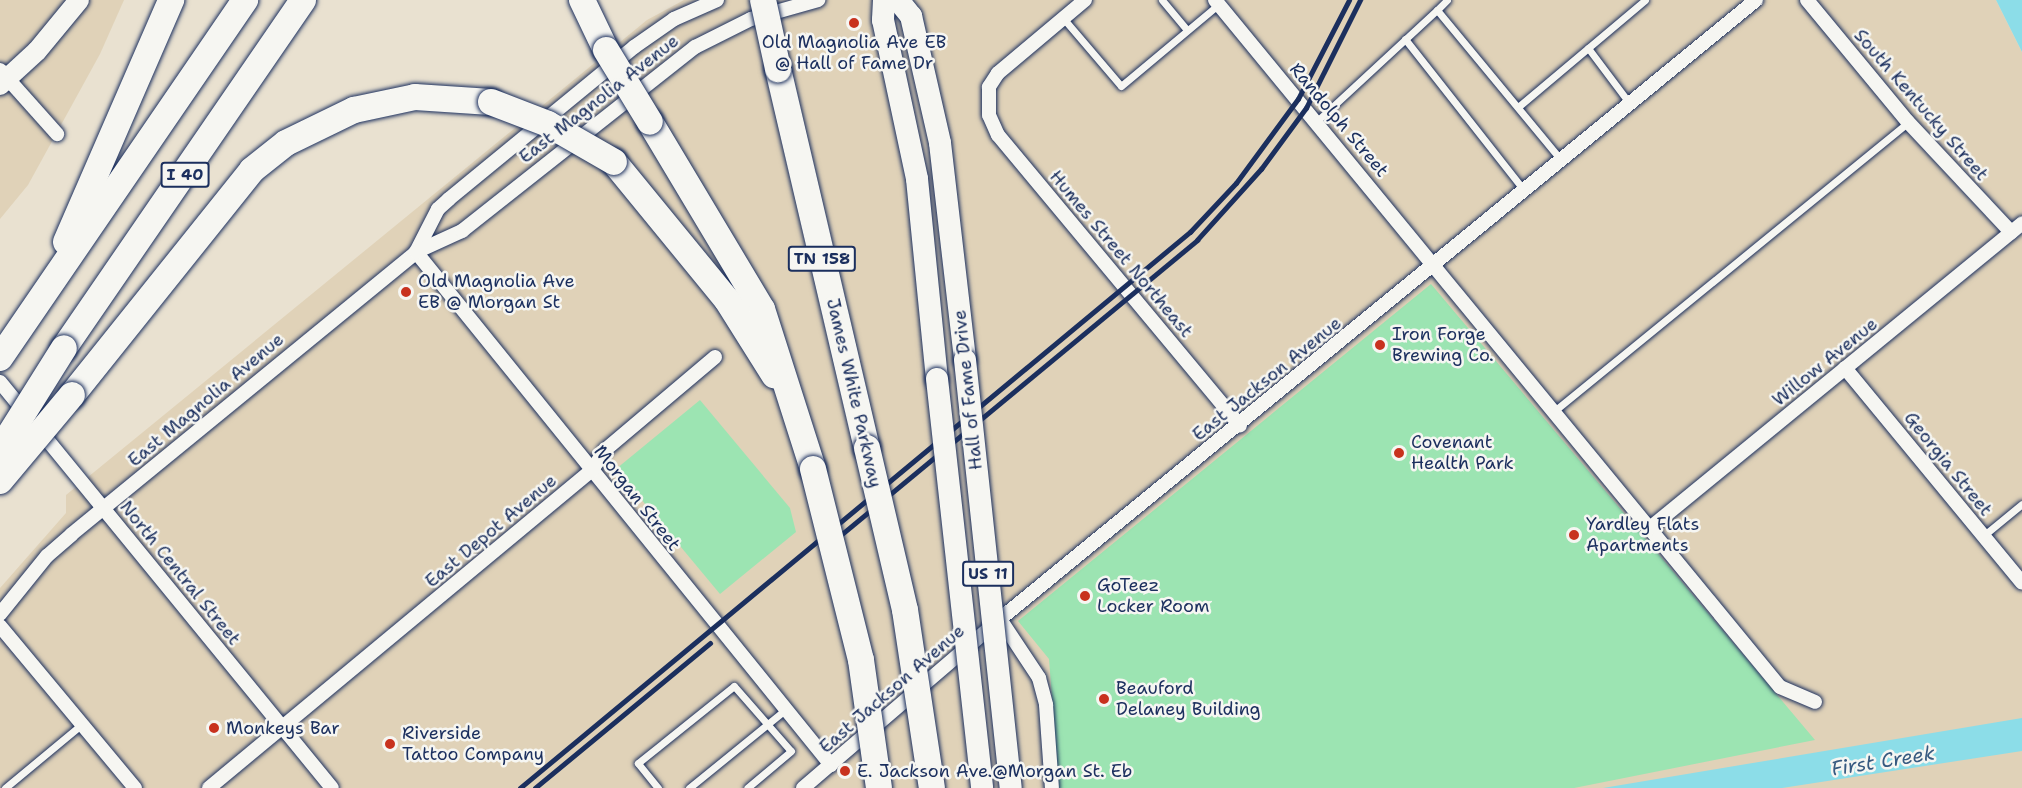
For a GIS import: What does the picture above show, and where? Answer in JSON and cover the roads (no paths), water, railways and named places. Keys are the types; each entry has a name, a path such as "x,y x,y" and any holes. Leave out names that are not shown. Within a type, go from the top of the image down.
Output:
{"highway":[{"path":"45,293 171,0"},
{"name":"I 40","path":"0,357 245,0"},
{"name":"I 40","path":"0,450 64,348 303,0"},
{"path":"582,0 606,50 715,225 762,309 790,405 813,470 861,660 879,788"},
{"name":"James White Parkway","path":"763,0 905,610 932,788"},
{"path":"0,482 252,170 286,143 354,110 415,97 491,102 548,124 614,162 727,300 790,405"}],"main road":[{"path":"2,78 79,0"},
{"name":"Hall of Fame Drive","path":"884,0 883,20 917,179 982,788"},
{"name":"Hall of Fame Drive","path":"898,0 911,16 940,143 1011,788"}],"street":[{"name":"East Magnolia Avenue","path":"416,252 438,209 634,47 674,20 717,0"},
{"name":"East Magnolia Avenue","path":"0,614 47,556 416,252 462,231 695,47 751,19 818,0"},
{"path":"1063,18 1085,0"},
{"name":"East Jackson Avenue","path":"803,788 1000,619 1240,425 1756,0"},
{"name":"South Kentucky Street","path":"1807,0 1908,122 2017,228"},
{"name":"Randolph Street","path":"1217,2 1434,264 1551,413 1650,528 1780,687 1815,702"},
{"name":"Humes Street Northeast","path":"1063,18 998,73 987,99 998,135 1240,425"},
{"path":"2,78 57,134"},
{"name":"Willow Avenue","path":"1650,528 2017,228"},
{"name":"Morgan Street","path":"416,252 831,765"},
{"name":"East Depot Avenue","path":"209,788 592,470 605,450 715,357"},
{"name":"Georgia Street","path":"1845,368 2022,583"},
{"name":"North Central Street","path":"0,382 332,788"},
{"path":"1000,619 1039,678 1046,705 1052,788"},
{"path":"0,626 135,788"}],"lane":[{"path":"1162,0 1187,30"},
{"path":"1317,121 1447,0"},
{"path":"1518,107 1645,0"},
{"path":"1063,18 1121,86 1217,2"},
{"path":"1437,10 1561,160"},
{"path":"1406,39 1524,190"},
{"path":"1588,48 1630,104"},
{"path":"1551,413 1908,122"},
{"path":"1983,536 2022,504"},
{"path":"658,788 638,763 735,686 791,751 747,788"},
{"path":"689,788 786,710"},
{"path":"5,788 81,725"}],"water":[{"path":"1996,0 2022,0 2022,52"},
{"name":"First Creek","path":"2022,718 2022,751 1782,788 1603,788"}],"railway":[{"path":"520,788 1190,232 1236,183 1298,99 1349,0"},
{"path":"842,534 1197,240 1261,169 1306,108 1360,0"},
{"path":"535,788 710,643"}],"place":[{"name":"Old Magnolia Ave EB @ Hall of Fame Dr","path":"854,23"},
{"name":"Old Magnolia Ave EB @ Morgan St","path":"406,292"},
{"name":"Iron Forge Brewing Co.","path":"1380,345"},
{"name":"Covenant Health Park","path":"1399,453"},
{"name":"Yardley Flats Apartments","path":"1574,535"},
{"name":"GoTeez Locker Room","path":"1085,596"},
{"name":"Beauford Delaney Building","path":"1104,699"},
{"name":"Monkeys Bar","path":"214,728"},
{"name":"Riverside Tattoo Company","path":"390,744"},
{"name":"E. Jackson Ave.@Morgan St. Eb","path":"845,771"}]}
